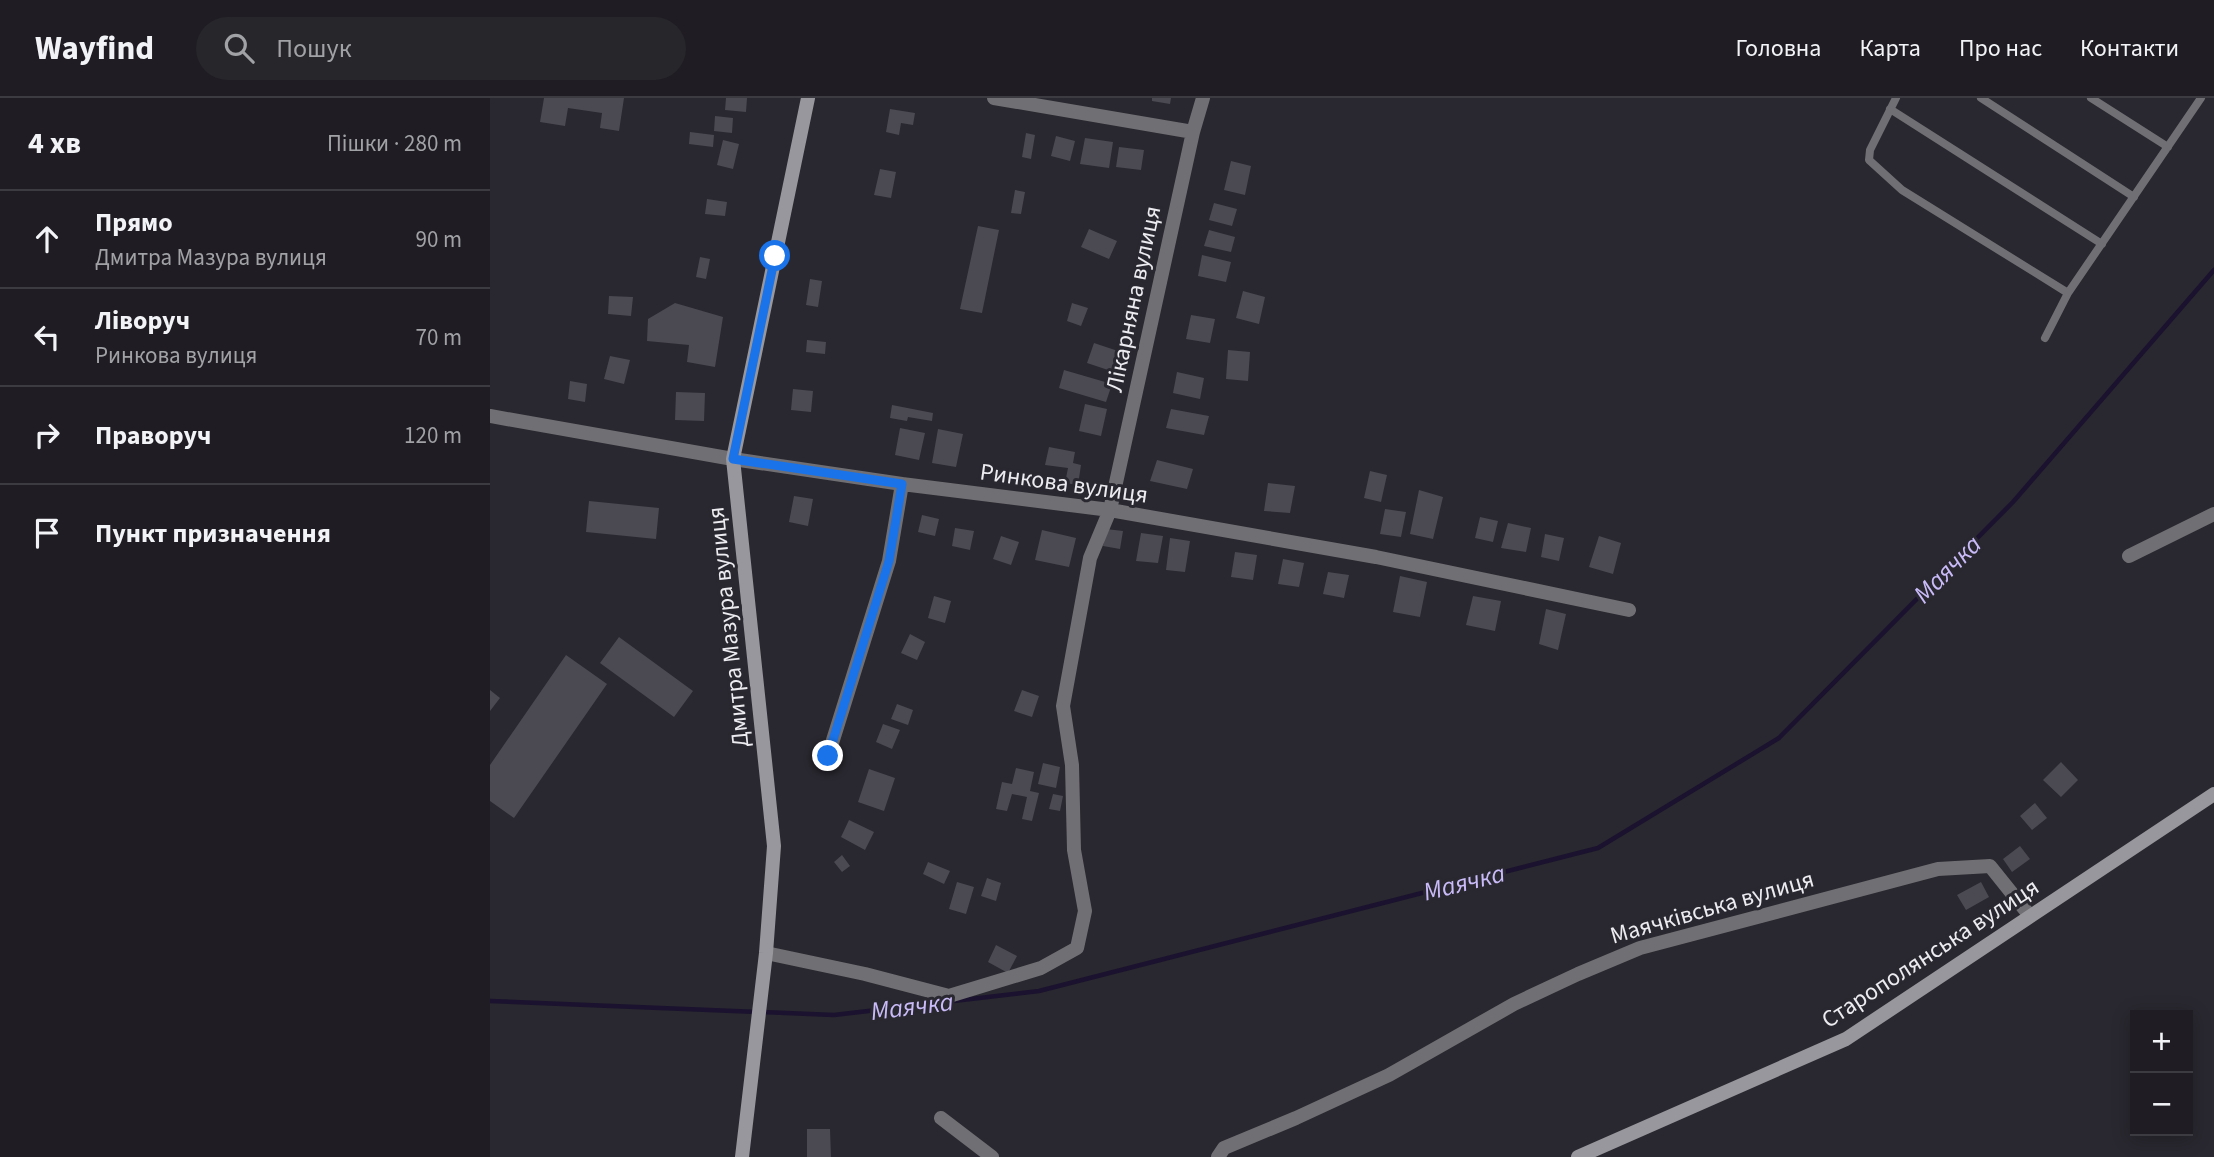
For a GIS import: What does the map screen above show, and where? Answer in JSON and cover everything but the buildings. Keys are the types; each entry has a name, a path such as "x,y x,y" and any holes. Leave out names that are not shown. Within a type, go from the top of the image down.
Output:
{"street":[{"name":"Дмитра Мазура вулиця","path":"742,1157 766,953 774,846 733,459 808,98"},
{"path":"994,98 1193,132"},
{"name":"Лікарняна вулиця","path":"766,953 865,974 949,996 1041,968 1077,948 1085,911 1074,850 1072,765 1063,706 1090,558 1110,510 1193,132 1203,98"},
{"name":"Ринкова вулиця","path":"490,416 733,459 902,484 1110,510 1376,557 1629,610"},
{"path":"828,756 889,561 902,484"},
{"path":"2129,556 2214,514"},
{"name":"Старополянська вулиця","path":"1578,1157 1846,1038 2214,794"},
{"name":"Маячківська вулиця","path":"1218,1157 1224,1148 1389,1074 1514,1004 1640,948 1938,869 1990,866 2030,916"},
{"path":"941,1118 992,1157"}],"lane":[{"path":"1896,98 1870,150 1869,160 1902,190 2068,293"},
{"path":"1981,98 2134,197"},
{"path":"2091,98 2168,147"},
{"path":"2045,338 2068,293 2199,99"},
{"path":"1891,109 2102,244"}],"waterway":[{"name":"Маячка","path":"490,1001 834,1015 1039,991 1598,848 1779,738 2013,502 2214,270"}],"route":[{"path":"775,256 733,459 902,484 889,561 828,756"}]}
